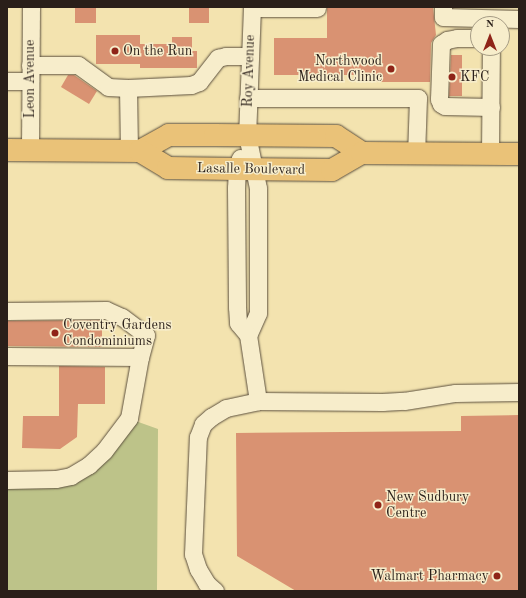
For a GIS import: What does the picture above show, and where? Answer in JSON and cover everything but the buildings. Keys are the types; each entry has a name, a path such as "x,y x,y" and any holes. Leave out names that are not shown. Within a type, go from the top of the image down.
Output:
{"main road":[{"path":"7,150 135,151 169,135 247,135 336,136 362,153 519,154"},
{"name":"Lasalle Boulevard","path":"135,151 168,168 332,170 362,153"}],"street":[{"name":"Leon Avenue","path":"30,150 31,7"},
{"path":"252,7 317,8"},
{"name":"Roy Avenue","path":"252,7 238,323 248,335 258,401"},
{"path":"442,7 442,18 519,19"},
{"path":"470,38 456,38 447,40 441,44 439,99 441,104 445,106 491,107"},
{"path":"7,81 30,73 78,65 108,86 128,88 191,85 199,82 218,58 226,56 250,56"},
{"path":"490,154 491,56"},
{"path":"128,88 135,151"},
{"path":"248,98 418,98 416,154"},
{"path":"7,311 106,310 122,317 146,335 140,357 129,418 104,451 89,465 71,476 55,479 7,480"},
{"path":"7,356 140,357"},
{"path":"215,591 207,584 198,569 193,554 198,437 203,424 210,417 226,408 258,401 382,402 404,401 455,393 519,392"}],"green space":[{"path":"130,419 158,429 157,591 7,591 7,481 72,477"}],"place":[{"name":"On the Run","path":"115,51"},
{"name":"Northwood Medical Clinic","path":"391,69"},
{"name":"KFC","path":"452,77"},
{"name":"Coventry Gardens Condominiums","path":"55,333"},
{"name":"New Sudbury Centre","path":"378,505"},
{"name":"Walmart Pharmacy","path":"497,576"}]}
